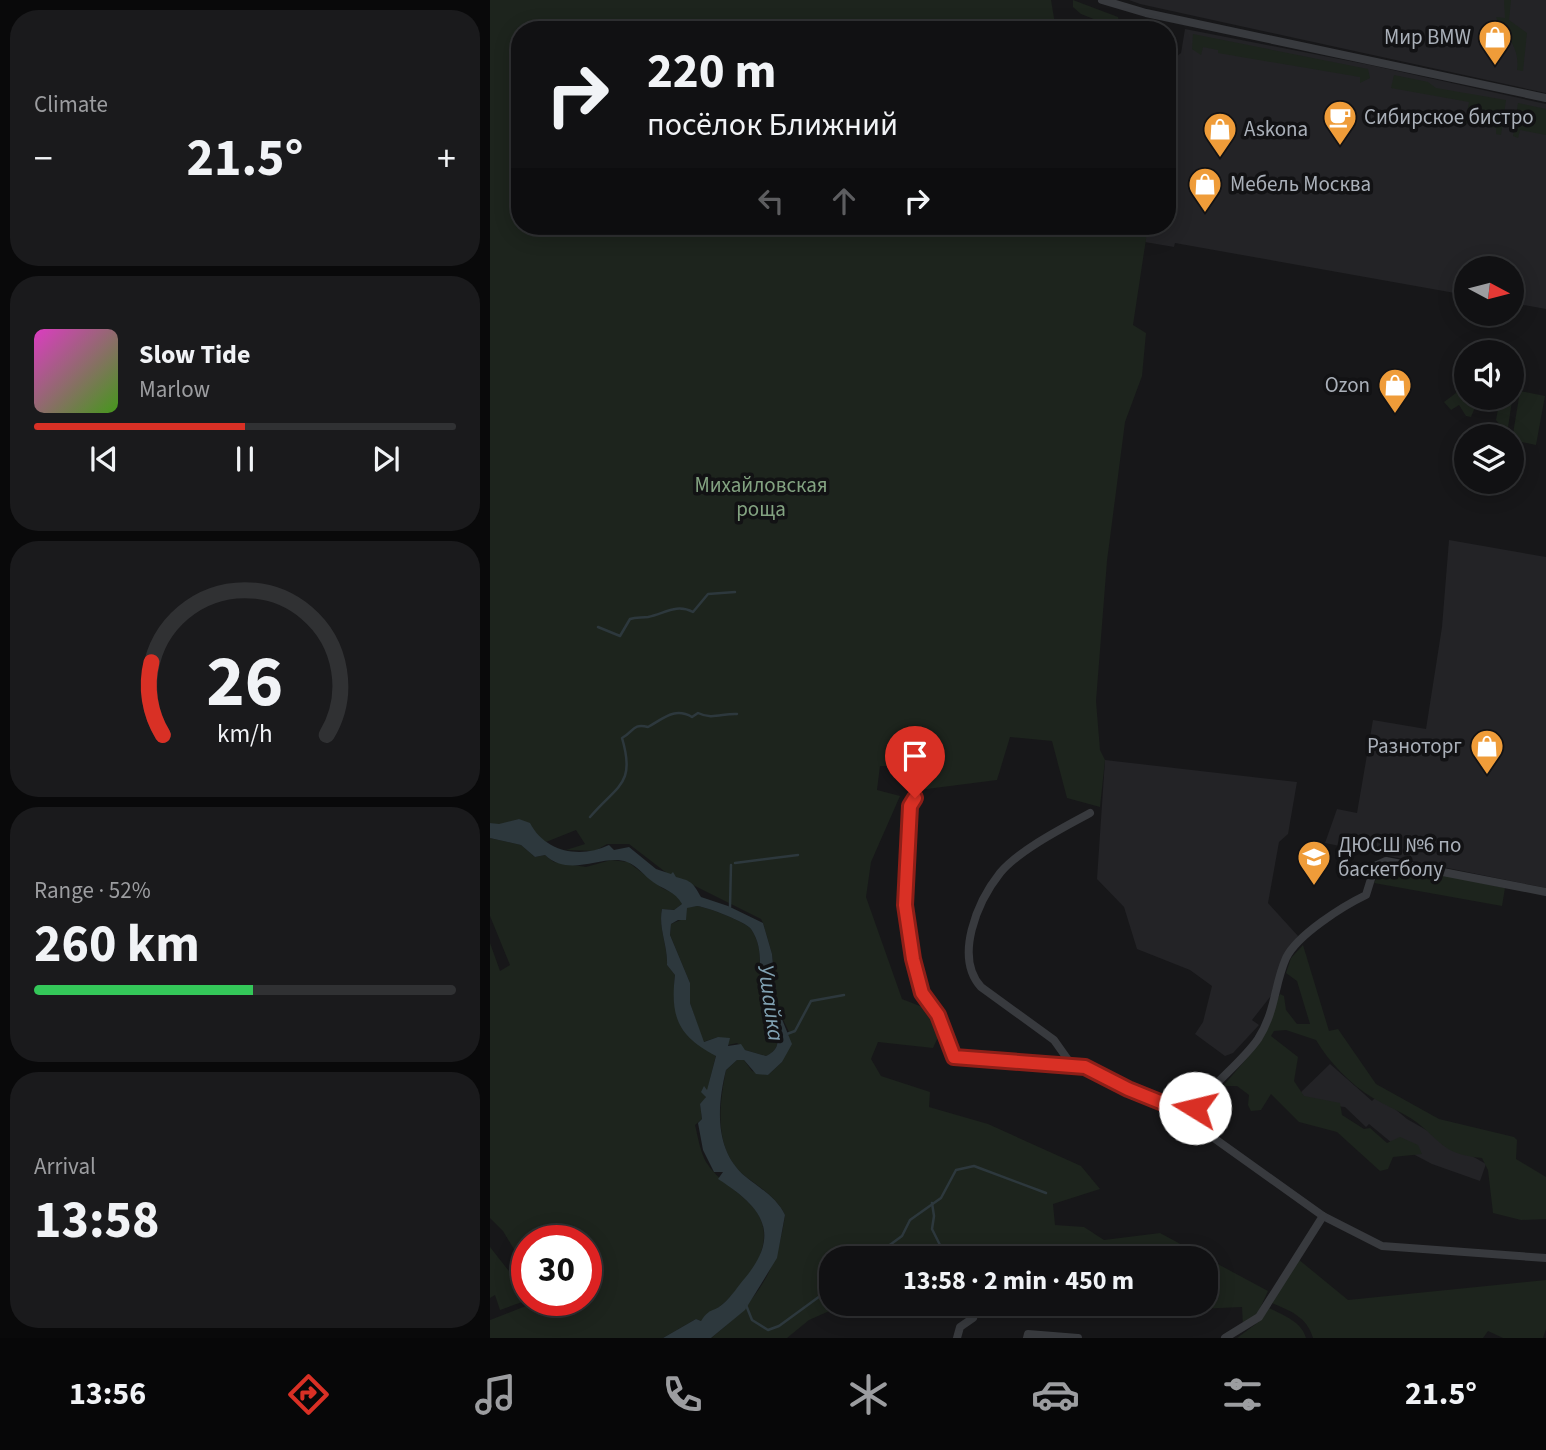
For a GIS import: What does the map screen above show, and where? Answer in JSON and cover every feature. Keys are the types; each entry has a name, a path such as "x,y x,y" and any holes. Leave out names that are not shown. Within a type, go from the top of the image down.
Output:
{"street":[{"path":"1102,0 1146,13 1546,98"},
{"path":"915,798 910,806 905,905 913,959 922,993 938,1015 954,1057 1085,1067 1175,1108 1194,1112"},
{"path":"1071,1064 1054,1040 981,987 972,977 968,946 981,909 1001,873 1053,835 1090,813"},
{"path":"1194,1112 1233,1071 1259,1037 1273,1007 1287,956 1297,944 1343,906 1366,895 1375,866 1386,861 1546,892"},
{"path":"1194,1112 1196,1120 1211,1136 1323,1216 1382,1246 1546,1258"},
{"path":"1225,1338 1252,1323 1263,1311 1297,1252 1323,1216"},
{"path":"957,1338 960,1327 973,1318"},
{"path":"1027,1336 1078,1338"}],"shaded area":[{"path":"1129,0 1546,0 1546,93 1140,4"},
{"path":"1185,29 1370,65 1546,104 1546,309 1524,305 1524,256 1454,256 1454,293 1175,243 1174,247 1145,242 1146,235 1176,235 1176,57 1181,53"},
{"path":"1449,540 1546,557 1546,888 1325,843 1337,809 1357,813 1373,720 1426,729 1442,627"},
{"path":"1105,760 1297,782 1288,834 1279,842 1268,903 1298,936 1285,954 1272,990 1274,992 1252,1020 1259,1025 1233,1053 1225,1056 1195,1034 1203,1022 1212,986 1190,970 1137,949 1124,907 1097,879"},
{"path":"1330,1064 1372,1101 1378,1095 1407,1119 1486,1164 1480,1181 1432,1164 1392,1143 1369,1124 1366,1127 1345,1107 1306,1103 1298,1095"}],"green space":[{"name":"Михайловская роща","path":"490,0 1051,0 1054,21 511,21 511,235 1147,235 1133,325 1146,333 1142,376 1125,422 1107,561 1096,701 1100,750 1105,760 1100,807 1067,798 1052,741 1010,737 997,780 911,791 896,766 880,766 877,790 900,796 871,862 866,897 902,999 925,1008 939,1035 933,1048 878,1042 871,1059 881,1076 930,1092 929,1107 988,1124 1081,1166 1100,1189 1053,1204 1055,1225 1084,1227 1104,1240 1160,1233 1184,1246 819,1246 819,1316 809,1320 787,1338 711,1338 740,1312 762,1285 776,1254 785,1215 773,1198 735,1166 723,1141 721,1127 726,1070 737,1060 744,1060 752,1071 768,1075 782,1062 789,1032 777,1007 772,954 763,923 761,919 683,880 677,881 629,844 607,844 595,851 566,850 585,844 576,830 546,842 537,838 519,819 499,825 490,823"},
{"path":"1073,0 1118,17 1119,21 1098,21 1081,14 1073,7"},
{"path":"1504,0 1511,0 1509,20 1527,33 1523,71 1517,70 1517,55 1507,25 1499,24 1496,17 1505,18"},
{"path":"1193,34 1368,69 1370,78 1360,83 1360,77 1218,53 1218,50 1203,47 1201,55 1192,49"},
{"path":"1394,75 1428,82 1436,88 1506,100 1501,135 1496,134 1496,128 1465,123 1469,102 1391,88"},
{"path":"1518,103 1546,109 1546,135 1520,130 1518,138 1513,136"},
{"path":"1524,392 1545,396 1536,445 1524,442 1524,424 1515,424 1517,410 1524,410"},
{"path":"1454,394 1454,408 1451,410 1444,402"},
{"path":"1462,410 1474,410 1471,417 1466,416"},
{"path":"1498,410 1511,410 1509,424 1499,424 1496,420"},
{"path":"490,838 521,845 535,857 545,855 554,862 586,867 611,860 628,862 662,888 677,895 682,904 674,910 662,909 661,916 667,965 675,975 675,1002 688,1030 716,1055 705,1100 700,1104 702,1119 695,1125 699,1144 711,1169 753,1207 762,1222 764,1239 760,1255 741,1286 701,1321 696,1319 663,1338 490,1338 490,1320 511,1312 511,1316 602,1316 602,1225 511,1225 511,1244 490,1218 490,943 500,971 510,965 490,916"},
{"path":"1389,864 1505,888 1502,906 1374,883 1383,866"},
{"path":"697,906 742,923 751,929 756,938 763,1010 778,1040 775,1049 766,1056 745,1050 737,1043 728,1045 718,1037 703,1042 690,1003 690,983 670,935 671,924 683,919 687,907"},
{"path":"1303,945 1329,1031 1338,1029 1376,1084 1439,1119 1514,1137 1517,1140 1516,1159 1546,1177 1546,1219 1521,1220 1493,1213 1488,1170 1482,1158 1449,1149 1412,1119 1364,1092 1341,1072 1316,1040 1286,1030 1274,1031 1271,1036 1298,1057 1294,1081 1304,1096 1340,1103 1342,1115 1364,1129 1370,1128 1387,1143 1400,1137 1418,1145 1422,1154 1393,1157 1388,1169 1380,1171 1337,1132 1299,1122 1271,1094 1261,1110 1251,1111 1248,1105 1249,1095 1237,1086 1223,1086 1254,1050 1280,994 1284,996 1286,1010 1297,1024 1310,1024 1297,981 1286,973 1291,958"},
{"path":"490,1247 511,1274 511,1306 500,1310 495,1295 490,1298"},
{"path":"1298,1259 1348,1300 1546,1280 1546,1329 1543,1338 1503,1338 1488,1331 1483,1338 1313,1338 1302,1320 1272,1303"},
{"name":"Михайловская роща","path":"1218,1264 1268,1291 1257,1315 1243,1327 1242,1307 1218,1308"},
{"path":"1269,1308 1296,1323 1306,1338 1237,1338 1261,1320"}],"water":[{"name":"Ушайка","path":"519,819 530,823 545,841 575,852 587,852 609,845 614,850 629,847 656,869 671,874 673,872 676,877 689,881 701,897 728,906 763,923 772,954 777,1007 792,1044 782,1062 768,1075 756,1074 744,1060 737,1060 726,1070 721,1098 721,1127 728,1154 736,1166 773,1198 785,1215 777,1258 745,1310 711,1338 663,1338 696,1319 701,1321 707,1313 727,1300 756,1262 763,1247 764,1234 756,1211 718,1179 723,1172 714,1172 703,1150 698,1123 702,1119 700,1104 706,1097 701,1092 704,1086 707,1090 716,1056 693,1041 679,1024 674,1003 675,975 667,965 661,923 662,909 674,910 682,904 673,893 627,862 608,860 565,865 545,855 535,857 521,845 490,838 490,823 499,824","holes":["702,907 742,923 751,929 756,938 763,1010 778,1040 775,1049 766,1056 745,1050 741,1044 728,1046 730,1038 718,1037 704,1042 690,1003 690,983 670,935 671,924 686,920 687,908"]}],"waterway":[{"path":"598,627 620,636 630,619 676,609 693,612 708,594 735,592"},
{"path":"590,817 621,783 627,766 622,738 634,729 639,726 648,727 675,713 692,717 698,713 713,716 737,714"},
{"path":"735,863 798,855"},
{"path":"730,907 731,865"},
{"name":"Ушайка","path":"787,1034 795,1031 811,1001 844,995"},
{"path":"888,1246 902,1236 910,1220 941,1198 956,1170 974,1166 1046,1193"},
{"path":"932,1203 932,1229 940,1246"},
{"path":"746,1305 752,1320 768,1330 779,1326 819,1297"}],"place":[{"name":"Мир BMW","path":"1495,67"},
{"name":"Сибирское бистро","path":"1340,147"},
{"name":"Askona","path":"1220,159"},
{"name":"Мебель Москва","path":"1205,214"},
{"name":"Ozon","path":"1395,415"},
{"name":"Разноторг","path":"1487,776"},
{"name":"ДЮСШ №6 по баскетболу","path":"1314,887"}],"route":[{"path":"915,798 910,806 909,869 905,890 913,959 922,993 928,1005 938,1015 954,1057 981,1061 1058,1062 1085,1067 1128,1089 1175,1108 1194,1112 1195,1108"}]}
